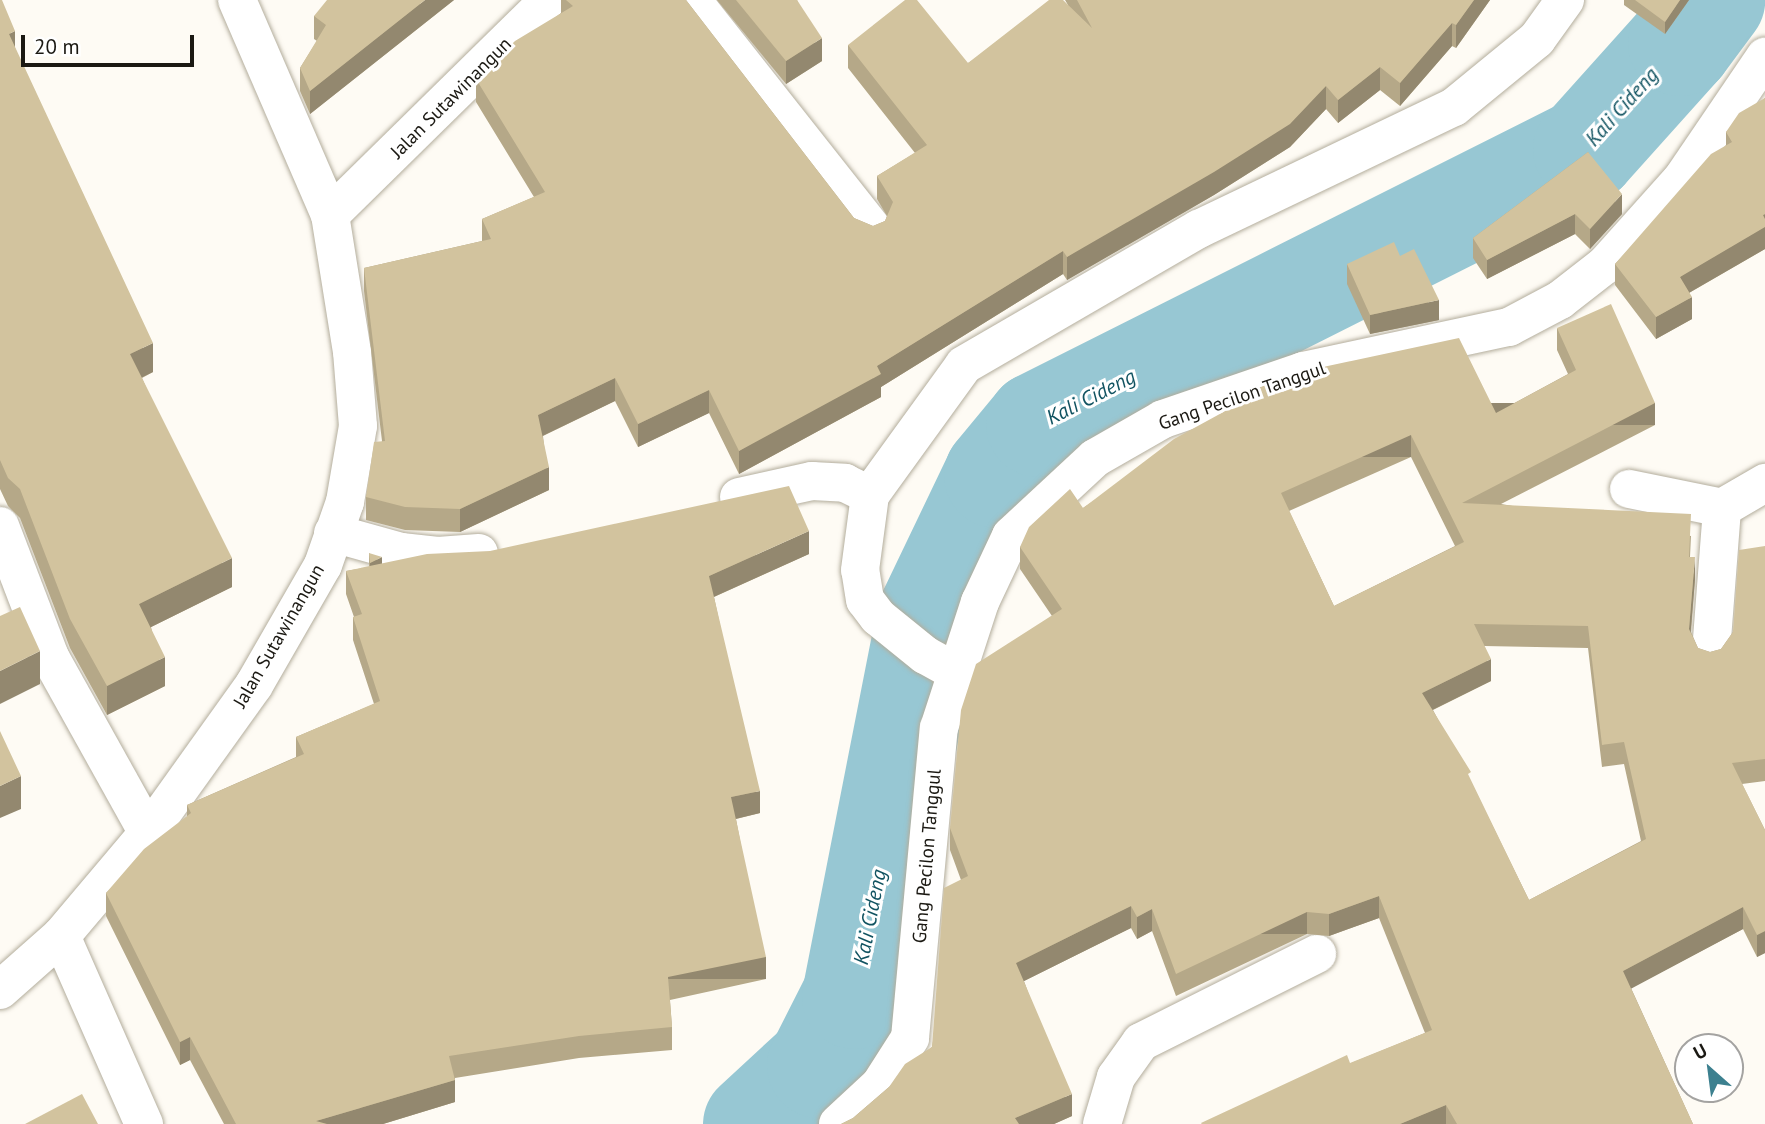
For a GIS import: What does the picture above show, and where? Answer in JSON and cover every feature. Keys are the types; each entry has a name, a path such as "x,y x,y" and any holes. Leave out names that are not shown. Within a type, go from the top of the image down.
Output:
{"street":[{"path":"237,0 330,215"},
{"name":"Jalan Sutawinangun","path":"0,990 61,936 148,833 254,685 323,565 345,502 358,426 352,352 330,215 549,0"},
{"path":"692,0 871,227"},
{"path":"940,663 878,618 865,600 860,584 870,495 964,365 1199,229 1454,107 1537,39 1565,0"},
{"name":"Gang Pecilon Tanggul","path":"838,1124 880,1085 911,1038 939,728 940,663 1011,536 1095,458 1163,419 1303,371 1509,327 1560,300 1605,265 1682,179 1765,57"},
{"path":"704,505 812,481 845,483 870,495"},
{"path":"1629,489 1722,508 1765,483"},
{"path":"1712,652 1722,508"},
{"path":"0,526 50,657 148,833"},
{"path":"333,533 401,552 438,556 513,546"},
{"path":"61,936 144,1124"},
{"path":"1102,1124 1116,1077 1141,1042 1317,954"}],"building":[{"path":"0,0 15,31 9,34 153,343 130,354 232,558 139,604 165,657 107,686 70,619 20,489 8,478 0,460"},
{"path":"327,0 425,0 310,91 300,68 326,25 314,16"},
{"path":"566,0 686,0 854,218 873,226 885,221 893,202 877,176 927,145 848,45 905,0 917,0 968,63 1049,0 1063,0 1092,28 1077,0 1474,0 1456,25 1452,23 1400,83 1380,67 1338,100 1326,86 1290,124 1214,172 1067,257 1063,251 877,366 881,374 739,451 709,390 638,424 615,378 538,415 549,467 460,509 405,507 366,497 374,442 385,441 364,268 491,239 482,219 545,192 476,79 515,41 573,6"},
{"path":"736,0 797,0 822,38 786,61"},
{"path":"1635,0 1680,0 1665,22"},
{"path":"1765,98 1765,227 1680,277 1692,297 1656,317 1615,264 1711,154 1732,142 1726,132 1739,113"},
{"path":"1588,152 1622,194 1590,229 1575,214 1487,260 1473,238"},
{"path":"1394,242 1400,256 1414,249 1439,300 1370,315 1347,264"},
{"path":"1611,304 1655,403 1462,503 1691,514 1689,557 1695,557 1689,629 1698,648 1710,652 1721,649 1733,632 1739,550 1765,546 1765,759 1732,763 1765,830 1765,931 1757,935 1743,907 1623,971 1674,1082 1674,1103 1683,1103 1693,1124 1457,1124 1446,1105 1400,1124 1202,1124 1347,1055 1350,1063 1432,1030 1379,896 1329,914 1307,912 1176,974 1152,909 1137,917 1131,906 1016,963 1072,1094 1015,1118 1019,1124 841,1124 853,1118 889,1087 905,1064 932,1047 944,888 968,876 950,828 961,710 976,664 1062,609 1020,547 1029,527 1070,489 1083,508 1174,439 1249,398 1246,392 1309,370 1459,338 1496,413 1576,370 1557,328","holes":["1411,435 1464,542 1334,606 1281,493","1474,624 1588,626 1602,745 1624,742 1646,839 1529,900 1468,774 1471,772 1422,693 1491,659"]},
{"path":"789,486 809,531 709,576 760,791 731,797 766,957 668,977 672,1027 579,1036 449,1056 455,1080 316,1121 327,1124 236,1124 190,1037 180,1042 106,893 144,849 191,813 187,805 304,754 296,737 380,701 353,617 362,614 346,571 427,554 490,551"},
{"path":"369,553 382,557 370,563"},
{"path":"20,607 40,651 0,671 0,616"},
{"path":"0,731 21,776 0,786"},
{"path":"82,1094 98,1124 25,1124"}],"waterway":[{"name":"Kali Cideng","path":"755,1124 819,1065 854,996 929,615 996,475 1038,424 1585,149 1680,43 1712,0"}]}
